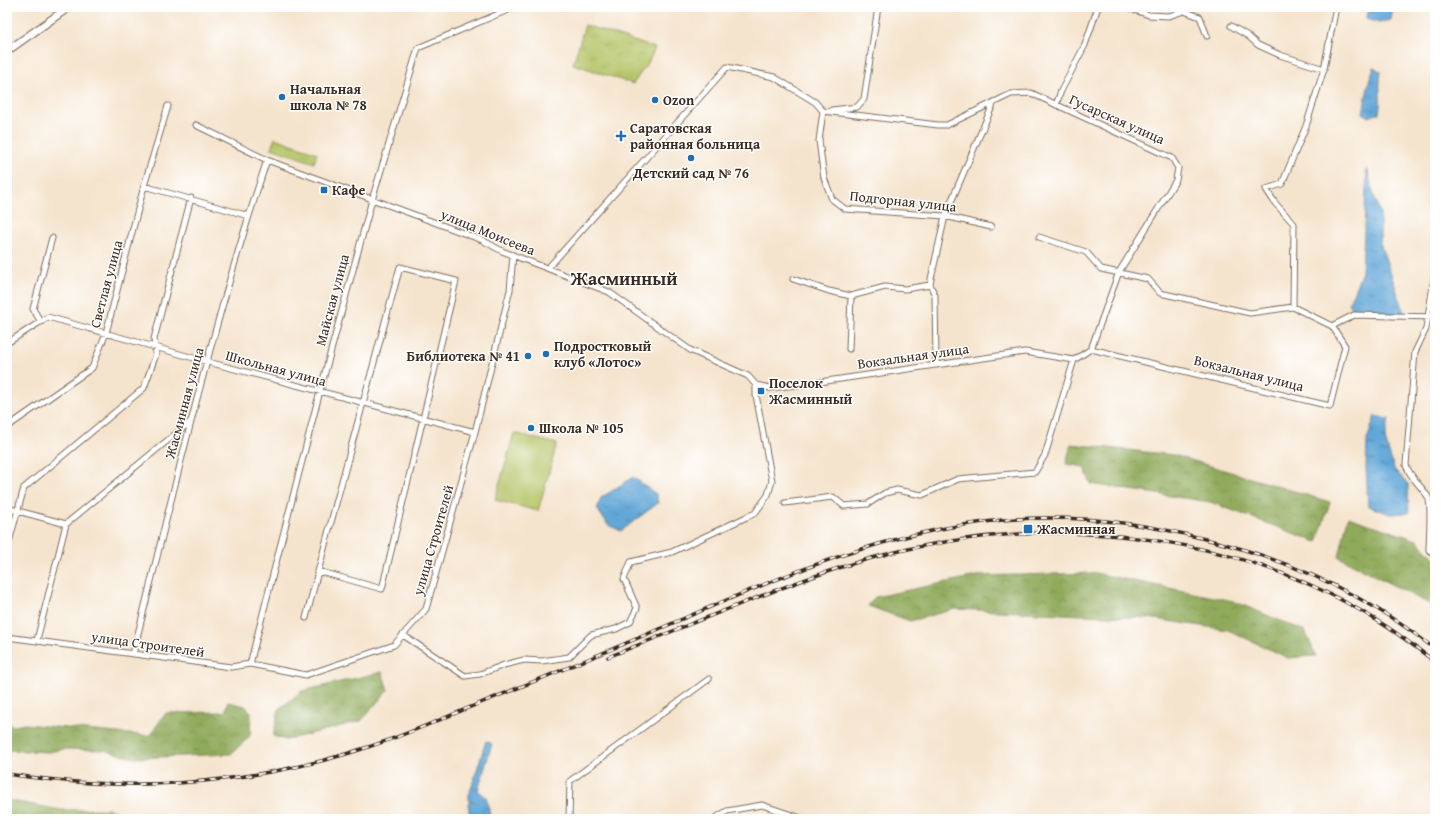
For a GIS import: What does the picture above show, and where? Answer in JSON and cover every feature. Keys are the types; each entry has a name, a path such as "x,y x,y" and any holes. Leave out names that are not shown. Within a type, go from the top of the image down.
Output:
{"main road":[{"path":"7,51 69,7"}],"street":[{"name":"Майская улица","path":"250,664 320,391 372,200 418,48 515,7"},
{"path":"823,111 857,107 864,99 878,7"},
{"path":"1056,105 1085,45 1098,7"},
{"path":"1126,7 1149,14 1169,16 1184,11 1200,16 1207,36"},
{"path":"1293,307 1294,224 1275,203 1266,189 1282,184 1306,126 1324,68 1336,7"},
{"path":"1232,26 1248,36 1258,46 1324,68"},
{"path":"548,268 727,67 774,77 815,102 823,111 904,122 947,125 994,102"},
{"name":"Гусарская улица","path":"994,102 1011,94 1031,93 1172,158 1178,168 1176,180 1119,272"},
{"path":"936,364 935,295 930,285 945,216 994,102"},
{"name":"Светлая улица","path":"7,427 92,368 106,333 144,186 168,106"},
{"name":"Подгорная улица","path":"823,111 819,141 824,178 832,199 844,209 945,216 991,227"},
{"name":"улица Моисеева","path":"196,125 267,160 482,240 513,255 609,292 690,350 748,376 756,385"},
{"name":"Жасминная улица","path":"133,654 190,422 248,216 267,160"},
{"path":"144,186 191,198 248,216"},
{"path":"7,549 16,511 24,488 144,388 156,354 154,339 191,198"},
{"path":"1038,237 1086,252 1101,269 1148,278 1160,293 1250,313 1293,307 1332,326 1354,315 1435,317"},
{"path":"7,343 41,322 33,309 52,238"},
{"name":"улица Строителей","path":"7,637 231,667 250,664 306,675 394,645 426,609 475,432 510,290 513,255"},
{"path":"306,618 318,571 400,267 456,281 382,589 318,571"},
{"path":"785,503 833,497 844,506 868,504 885,493 897,490 922,495 958,479 1036,472 1046,455 1074,360 1091,349 1119,272"},
{"path":"1435,273 1426,328 1415,352 1406,465 1409,474 1419,484 1429,499 1429,550 1435,554"},
{"path":"793,278 828,291 851,296 885,288 905,289 930,285"},
{"path":"849,349 851,296"},
{"name":"Школьная улица","path":"41,322 48,317 208,362 475,432"},
{"name":"Вокзальная улица","path":"1091,349 1181,369 1330,406 1345,346 1332,326"},
{"name":"Вокзальная улица","path":"756,385 770,388 813,383 1025,352 1074,360"},
{"path":"403,635 464,676 480,674 504,665 524,660 542,661 569,657 591,635 616,629 630,622 637,608 624,579 631,562 672,552 755,513 768,495 772,481 756,395 756,385"},
{"path":"36,640 66,524 190,422"},
{"path":"7,508 66,524"},
{"path":"569,819 570,781 709,679"},
{"path":"714,819 727,811 762,804 804,819"}],"green space":[{"path":"585,25 655,48 649,61 633,84 573,64"},
{"path":"275,138 317,153 314,163 271,148"},
{"path":"514,433 557,444 538,511 495,500"},
{"path":"1071,444 1174,455 1330,502 1317,542 1210,502 1091,484 1084,467 1066,464"},
{"path":"1348,517 1417,540 1435,558 1435,607 1339,557"},
{"path":"1095,573 1233,601 1305,631 1316,656 1288,658 1228,630 1148,618 955,609 910,621 868,606 875,597 976,576"},
{"path":"382,672 388,690 361,721 286,740 273,736 279,709 302,691"},
{"path":"228,702 245,706 251,712 250,736 231,754 133,758 105,750 64,749 48,752 7,750 7,724 14,726 25,724 149,736 166,713 225,712"},
{"path":"7,800 61,810 109,809 135,819 7,819"}],"water":[{"path":"1370,7 1393,7 1391,20 1379,23 1366,19"},
{"path":"1374,67 1381,72 1380,108 1379,113 1368,117 1363,113 1369,82"},
{"path":"1367,168 1380,213 1380,243 1404,312 1385,315 1353,310 1349,303 1362,272"},
{"path":"1375,416 1389,419 1385,439 1394,469 1408,484 1409,513 1390,514 1368,506 1366,468 1367,440"},
{"path":"633,477 656,494 658,503 621,531 608,525 597,509 601,498"},
{"path":"486,741 492,744 478,790 486,797 491,819 469,819 469,795"}],"railway":[{"path":"7,774 90,783 159,784 194,782 264,773 332,758 408,733 798,571 878,544 961,525 1003,520 1054,518 1105,521 1155,528 1236,547 1297,569 1355,596 1382,612 1435,649"},
{"path":"608,657 791,584 872,558 936,544 1002,535 1068,533 1134,538 1199,549 1262,566 1323,591 1381,623 1435,662"}],"place":[{"name":"Начальная школа № 78","path":"282,97"},
{"name":"Ozon","path":"655,100"},
{"name":"Саратовская районная больница","path":"621,136"},
{"name":"Детский сад № 76","path":"691,158"},
{"name":"Кафе","path":"324,190"},
{"name":"Подростковый клуб «Лотос»","path":"546,354"},
{"name":"Библиотека № 41","path":"528,356"},
{"name":"Поселок Жасминный","path":"761,391"},
{"name":"Школа № 105","path":"531,428"},
{"name":"Жасминная","path":"1028,529"}],"district":[{"name":"Жасминный","path":"624,279"}]}
